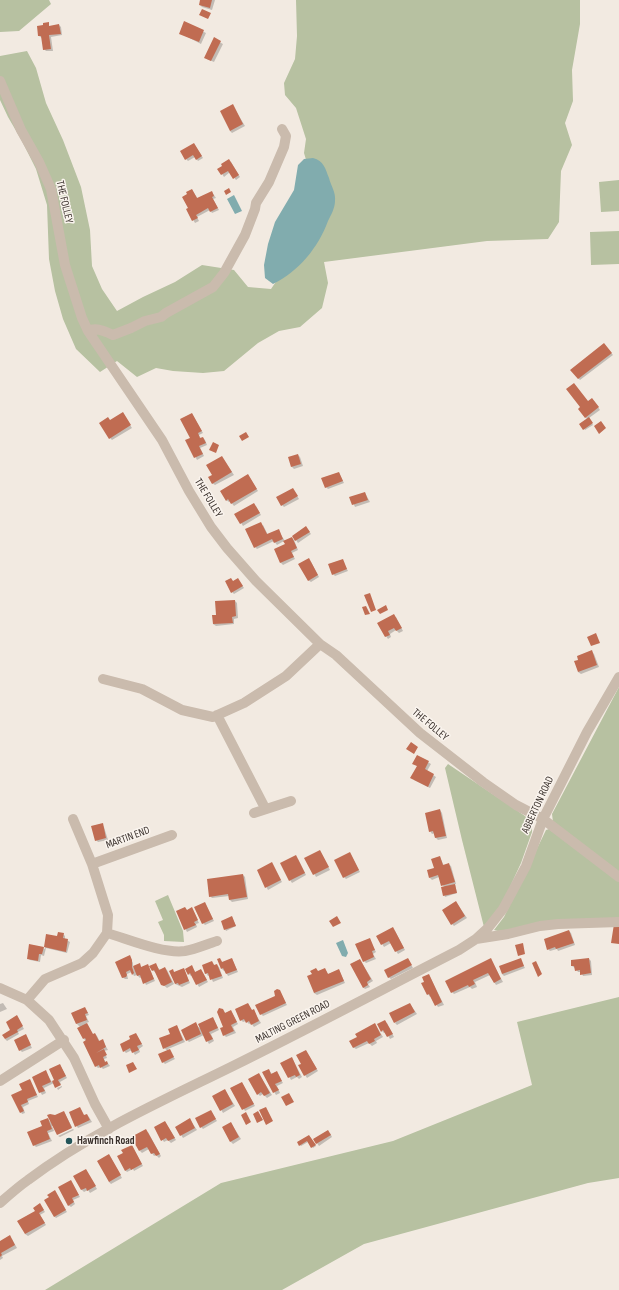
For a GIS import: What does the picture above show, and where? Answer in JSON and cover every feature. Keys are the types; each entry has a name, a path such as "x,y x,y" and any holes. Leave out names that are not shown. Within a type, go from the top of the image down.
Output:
{"street":[{"name":"THE FOLLEY","path":"0,81 21,130 39,162 51,189 65,265 82,318 88,331 162,440 189,491 211,527 227,548 256,581 320,644 336,655 420,733 483,782 516,805 543,819 619,877"},
{"path":"88,331 93,329 113,334 131,328 144,321 162,317 166,313 214,287 224,273 245,235 255,210 256,203 269,182 286,140 286,136 282,130"},
{"path":"102,679 142,689 182,710 213,717 244,703 286,676 320,644"},
{"name":"ABBERTON ROAD","path":"476,939 488,928 503,910 526,866 543,819 587,732 619,677"},
{"path":"217,715 265,808"},
{"path":"254,813 265,808 291,801"},
{"path":"26,1000 45,979 82,963 94,953 107,933 108,915 92,864 73,819"},
{"name":"MARTIN END","path":"92,864 172,835"},
{"name":"MALTING GREEN ROAD","path":"0,1203 27,1180 70,1151 109,1129 156,1104 308,1029 459,950 476,939 558,924 619,922"},
{"path":"107,933 173,951 189,950 217,941"},
{"path":"0,988 26,1000 49,1020 64,1040 74,1058 95,1104 109,1129"},
{"path":"0,1081 64,1040"}],"green space":[{"path":"0,0 49,0 51,4 19,31 0,32"},
{"path":"296,0 580,0 580,24 572,70 573,101 565,123 572,145 561,171 559,222 548,239 487,241 324,262 328,283 322,308 300,327 279,331 258,343 224,371 203,373 156,368 137,377 117,361 100,372 76,349 63,319 55,291 49,259 47,205 36,169 0,100 0,56 27,51 36,68 46,103 63,140 81,187 90,230 92,266 102,289 117,311 175,282 202,265 234,270 248,287 271,289 298,249 310,173 304,153 306,139 296,108 285,95 284,83 295,59 297,36"},
{"path":"619,180 619,211 601,212 599,182"},
{"path":"619,231 619,264 591,265 590,232"},
{"path":"619,687 619,874 553,822 552,814"},
{"path":"448,764 525,816 532,823 532,832 521,863 502,904 484,927 445,768"},
{"path":"549,829 619,881 619,918 498,931 494,930 504,917 546,830"},
{"path":"168,895 183,931 184,942 164,941 164,935 158,922 163,920 155,901"},
{"path":"619,997 619,1178 588,1183 364,1244 282,1290 45,1290 221,1183 393,1141 532,1085 517,1022"}],"water":[{"path":"304,159 317,159 324,165 335,195 334,209 319,240 306,258 291,272 273,284 265,278 264,265 268,244 275,222 294,190 298,165"},
{"path":"234,195 242,211 235,214 227,199"},
{"path":"343,940 348,953 346,957 342,956 336,943"}],"building":[{"path":"200,0 212,0 210,8 199,5"},
{"path":"202,9 211,13 208,19 199,15"},
{"path":"184,21 204,30 199,42 179,34"},
{"path":"49,22 49,26 59,24 61,34 49,35 51,49 43,50 41,36 38,36 37,26"},
{"path":"214,37 221,41 211,61 204,58"},
{"path":"233,104 243,124 230,131 220,111"},
{"path":"194,143 202,156 196,160 193,155 185,160 180,151"},
{"path":"229,159 239,175 233,179 228,171 221,175 217,169 222,166 221,164"},
{"path":"229,188 231,192 226,195 224,191"},
{"path":"192,189 197,198 212,191 214,196 212,197 218,208 210,212 208,208 196,215 198,218 192,221 186,209 188,208 182,197 187,194 186,192"},
{"path":"604,343 612,353 578,379 570,370"},
{"path":"574,383 588,401 592,398 599,407 585,418 578,409 580,407 566,389"},
{"path":"123,412 131,425 109,439 99,423 108,417 110,420"},
{"path":"192,413 202,431 198,433 200,438 203,437 206,443 199,446 203,454 194,458 185,440 190,438 180,419"},
{"path":"589,417 593,423 583,430 579,424"},
{"path":"601,421 606,428 599,434 594,426"},
{"path":"246,432 249,437 242,441 239,436"},
{"path":"213,442 219,445 216,453 209,450"},
{"path":"298,454 301,464 291,467 288,457"},
{"path":"222,456 232,472 212,484 208,477 212,475 206,465"},
{"path":"339,472 343,481 325,488 321,478"},
{"path":"248,474 257,489 231,504 228,499 226,501 220,491"},
{"path":"293,488 298,496 281,506 276,497"},
{"path":"365,492 368,500 352,505 349,497"},
{"path":"254,503 260,513 240,524 234,514"},
{"path":"261,522 267,534 279,529 283,539 274,543 272,539 254,548 245,529"},
{"path":"306,526 310,532 295,541 292,536"},
{"path":"292,537 297,548 291,551 294,557 280,563 274,549 285,544 283,541"},
{"path":"309,558 318,575 308,581 298,564"},
{"path":"343,559 347,569 332,575 328,564"},
{"path":"231,578 233,581 238,578 243,586 231,593 225,581"},
{"path":"370,593 376,610 371,612 364,595"},
{"path":"235,600 236,616 232,617 233,623 213,624 212,615 216,615 215,601"},
{"path":"386,605 388,610 380,614 377,610"},
{"path":"366,606 370,614 365,615 362,607"},
{"path":"394,614 402,628 396,631 394,628 388,631 390,635 385,637 377,623"},
{"path":"596,633 600,643 591,646 587,637"},
{"path":"592,650 597,665 578,672 574,661 578,660 577,656"},
{"path":"411,742 418,747 414,754 406,749"},
{"path":"417,755 429,761 425,769 434,774 428,787 410,778 417,766 412,764"},
{"path":"440,809 446,836 435,838 433,831 429,832 425,813"},
{"path":"103,823 106,838 95,841 91,826"},
{"path":"320,850 329,867 313,875 304,858"},
{"path":"350,852 359,870 343,878 334,860"},
{"path":"296,855 305,873 289,881 280,863"},
{"path":"440,856 443,865 449,863 455,882 441,886 438,875 429,878 427,870 434,868 431,859"},
{"path":"272,862 281,880 265,888 257,870"},
{"path":"243,874 247,897 229,900 228,894 209,897 207,879"},
{"path":"455,884 457,893 443,896 441,887"},
{"path":"456,901 465,916 451,925 442,910"},
{"path":"205,902 213,919 202,924 194,907"},
{"path":"185,907 187,910 192,907 198,920 194,922 196,925 184,930 176,911"},
{"path":"232,916 236,926 224,930 221,921"},
{"path":"337,916 341,923 333,927 329,921"},
{"path":"614,924 619,925 619,944 611,943"},
{"path":"393,927 404,948 395,952 389,941 381,945 376,936"},
{"path":"569,930 574,943 556,949 555,947 547,950 544,939"},
{"path":"58,932 64,933 63,938 68,939 66,952 44,947 46,934 57,936"},
{"path":"370,938 375,950 372,951 374,957 363,962 355,944"},
{"path":"523,943 525,954 518,956 515,945"},
{"path":"29,944 44,947 42,954 39,954 38,961 27,959"},
{"path":"130,955 134,973 132,975 130,970 126,972 126,977 122,978 115,962"},
{"path":"220,958 222,962 232,958 237,970 226,974 223,968 221,969 217,959"},
{"path":"408,958 412,965 388,978 384,970"},
{"path":"491,958 501,979 494,983 488,973 473,980 475,984 469,987 468,985 451,993 445,981"},
{"path":"521,958 524,966 502,974 499,966"},
{"path":"589,958 591,973 580,975 580,970 575,971 574,966 571,966 571,960"},
{"path":"360,959 371,979 367,982 368,985 363,988 350,964"},
{"path":"212,961 214,965 217,964 222,976 210,980 208,973 205,974 202,965"},
{"path":"536,961 542,974 538,977 532,963"},
{"path":"140,963 141,967 148,964 154,979 143,984 140,975 137,976 133,966"},
{"path":"156,963 159,970 165,967 172,982 164,986 161,985 154,970 152,971 149,966"},
{"path":"192,965 195,972 201,969 207,980 196,985 190,973 188,975 185,969"},
{"path":"184,968 189,981 179,985 178,983 175,984 169,971 173,969 174,972"},
{"path":"316,968 318,971 325,968 328,974 339,969 344,981 314,993 307,976 312,974 310,971"},
{"path":"429,974 442,1002 435,1006 421,983 424,982 422,977"},
{"path":"277,989 280,990 286,1003 260,1015 255,1005 275,996 274,991"},
{"path":"248,1003 252,1010 254,1009 259,1021 251,1025 249,1021 246,1023 244,1019 240,1021 235,1009"},
{"path":"410,1003 415,1012 394,1023 389,1013"},
{"path":"85,1007 88,1013 85,1014 87,1020 76,1024 71,1013"},
{"path":"219,1008 223,1009 225,1013 231,1010 237,1022 231,1025 234,1031 223,1036 220,1028 223,1027 217,1012"},
{"path":"17,1015 23,1026 17,1030 18,1032 5,1039 2,1035 10,1030 6,1022"},
{"path":"213,1017 218,1028 209,1032 213,1039 206,1042 198,1024"},
{"path":"385,1020 393,1034 387,1037 383,1030 381,1032 377,1024"},
{"path":"196,1022 201,1034 186,1041 181,1030"},
{"path":"87,1023 99,1041 103,1039 106,1047 96,1053 104,1049 107,1055 103,1057 105,1062 107,1061 108,1064 100,1068 99,1065 95,1067 83,1042 86,1040 85,1038 83,1039 77,1028"},
{"path":"375,1023 381,1035 369,1044 367,1041 353,1048 349,1041 357,1037 355,1034"},
{"path":"177,1025 183,1040 163,1049 159,1038 170,1034 168,1029"},
{"path":"136,1033 142,1044 137,1046 139,1050 132,1053 130,1048 123,1052 120,1044 130,1039 129,1036"},
{"path":"26,1034 31,1045 19,1051 14,1040"},
{"path":"170,1049 174,1057 162,1063 158,1054"},
{"path":"306,1050 317,1069 304,1076 298,1065 301,1064 296,1055"},
{"path":"292,1057 300,1075 296,1077 295,1075 288,1078 280,1063"},
{"path":"133,1062 137,1069 129,1073 126,1065"},
{"path":"60,1064 66,1076 58,1080 61,1085 55,1088 52,1081 54,1080 49,1069"},
{"path":"269,1069 271,1074 277,1071 282,1081 275,1084 279,1090 273,1093 262,1072"},
{"path":"46,1070 51,1082 42,1086 45,1091 39,1093 32,1077"},
{"path":"259,1073 270,1093 264,1096 261,1092 257,1095 248,1079"},
{"path":"30,1079 37,1095 27,1099 28,1102 21,1105 24,1111 20,1113 11,1095 22,1090 19,1084"},
{"path":"242,1082 254,1104 242,1110 230,1088"},
{"path":"225,1089 233,1104 220,1111 212,1096"},
{"path":"289,1093 294,1102 286,1106 281,1097"},
{"path":"80,1107 84,1115 87,1114 90,1120 75,1127 69,1112"},
{"path":"266,1107 273,1121 266,1125 259,1110"},
{"path":"211,1110 216,1119 200,1128 195,1118"},
{"path":"64,1111 72,1128 57,1135 47,1115 55,1115"},
{"path":"258,1111 263,1120 257,1123 253,1114"},
{"path":"246,1112 251,1122 246,1125 241,1115"},
{"path":"48,1118 52,1129 47,1131 50,1139 33,1146 27,1132 42,1126 40,1121"},
{"path":"190,1118 195,1128 180,1136 175,1127"},
{"path":"165,1121 175,1138 168,1141 166,1138 161,1141 154,1127"},
{"path":"231,1122 239,1137 230,1142 222,1127"},
{"path":"146,1129 160,1154 156,1156 154,1153 151,1154 147,1147 139,1151 131,1137"},
{"path":"328,1130 331,1135 316,1144 313,1139"},
{"path":"309,1135 316,1145 311,1148 307,1141 299,1146 297,1142"},
{"path":"132,1145 142,1164 131,1170 130,1168 125,1171 117,1156 123,1153 121,1150"},
{"path":"109,1154 121,1175 109,1182 97,1161"},
{"path":"86,1169 96,1186 87,1191 86,1188 81,1190 73,1176"},
{"path":"71,1180 79,1195 72,1198 74,1202 68,1206 58,1187"},
{"path":"55,1190 66,1210 54,1217 44,1200 49,1197 47,1195"},
{"path":"40,1203 44,1210 39,1213 45,1223 25,1234 17,1221 35,1211 33,1208"},
{"path":"10,1235 15,1245 1,1253 2,1255 0,1257 0,1241"}],"place":[{"name":"Hawfinch Road","path":"69,1141"}]}
